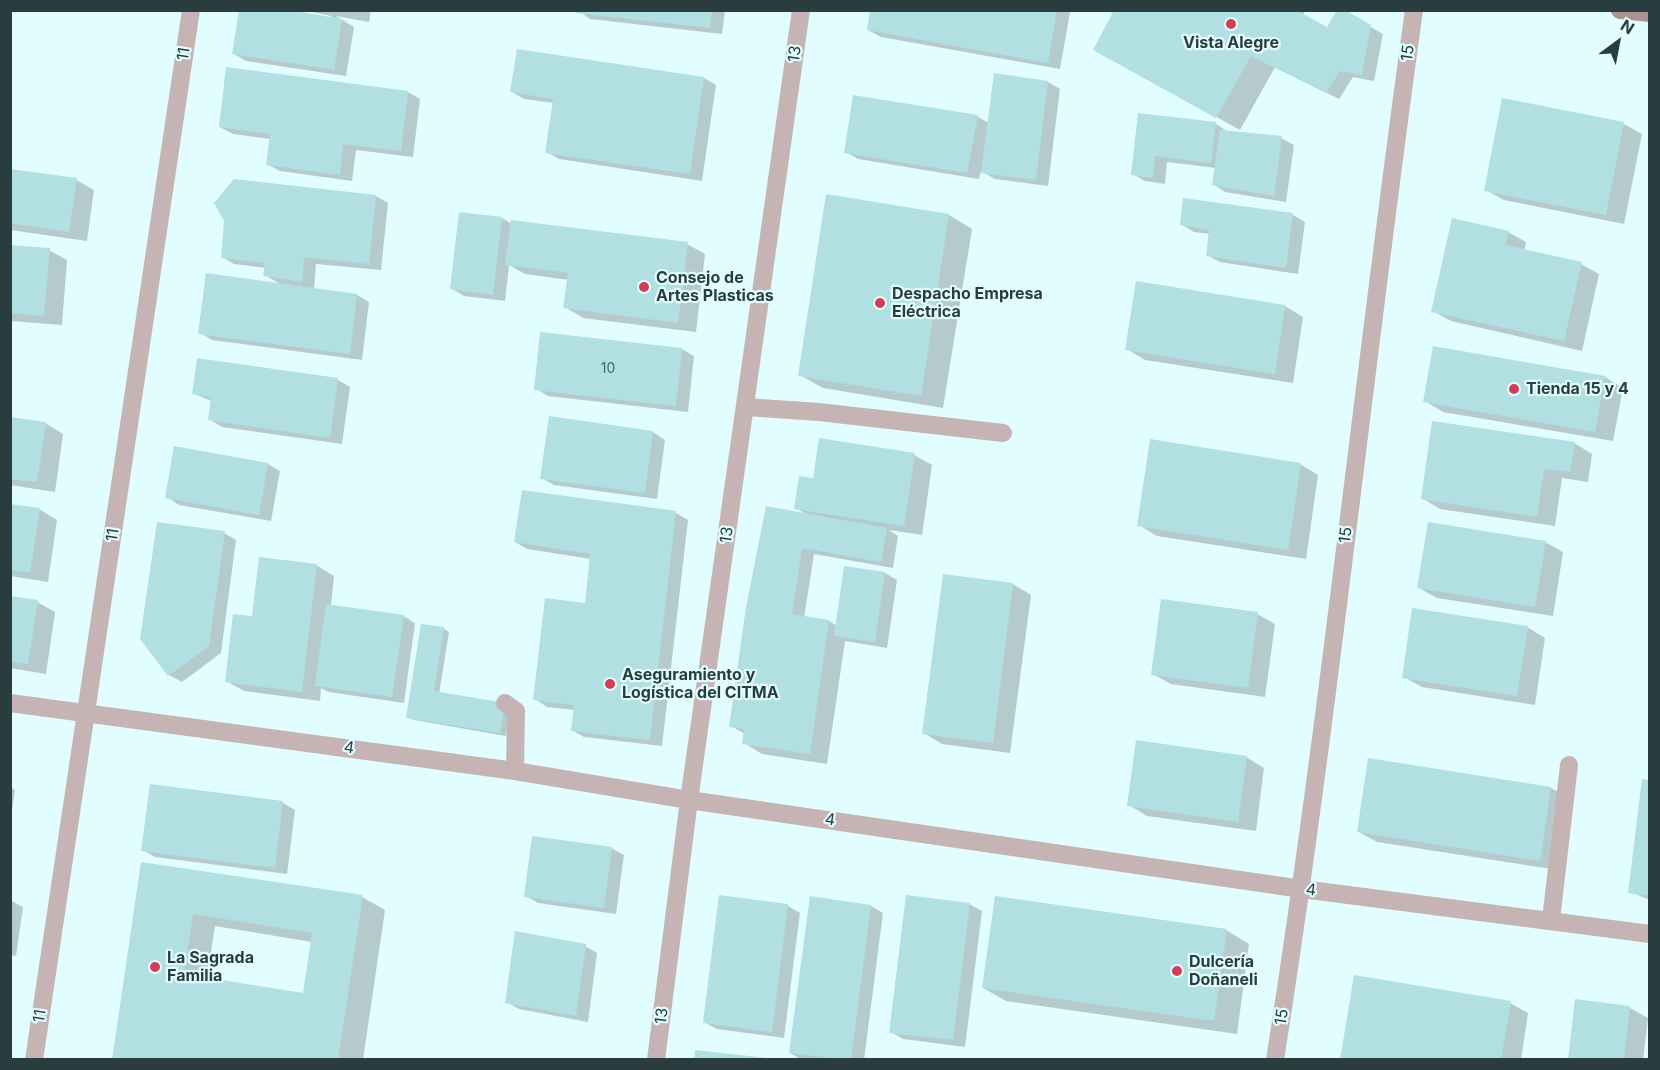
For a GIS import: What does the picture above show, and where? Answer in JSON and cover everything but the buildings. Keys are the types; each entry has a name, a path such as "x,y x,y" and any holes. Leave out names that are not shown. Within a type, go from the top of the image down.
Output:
{"main road":[{"path":"1620,10 1650,14"}],"street":[{"name":"11","path":"34,1059 191,10"},
{"name":"13","path":"656,1059 689,800 801,10"},
{"name":"15","path":"1275,1059 1302,889 1387,207 1414,10"},
{"path":"746,406 1003,433"},
{"name":"4","path":"10,703 87,711 515,771 689,800 1302,889 1650,934"},
{"path":"505,704 516,711 515,771"},
{"path":"1551,920 1569,765"}],"place":[{"name":"Vista Alegre","path":"1231,24"},
{"name":"Consejo de Artes Plasticas","path":"644,287"},
{"name":"Despacho Empresa Eléctrica","path":"880,303"},
{"name":"Tienda 15 y 4","path":"1514,389"},
{"name":"Aseguramiento y Logística del CITMA","path":"610,684"},
{"name":"La Sagrada Familia","path":"155,967"},
{"name":"Dulcería Doñaneli","path":"1177,971"}]}
